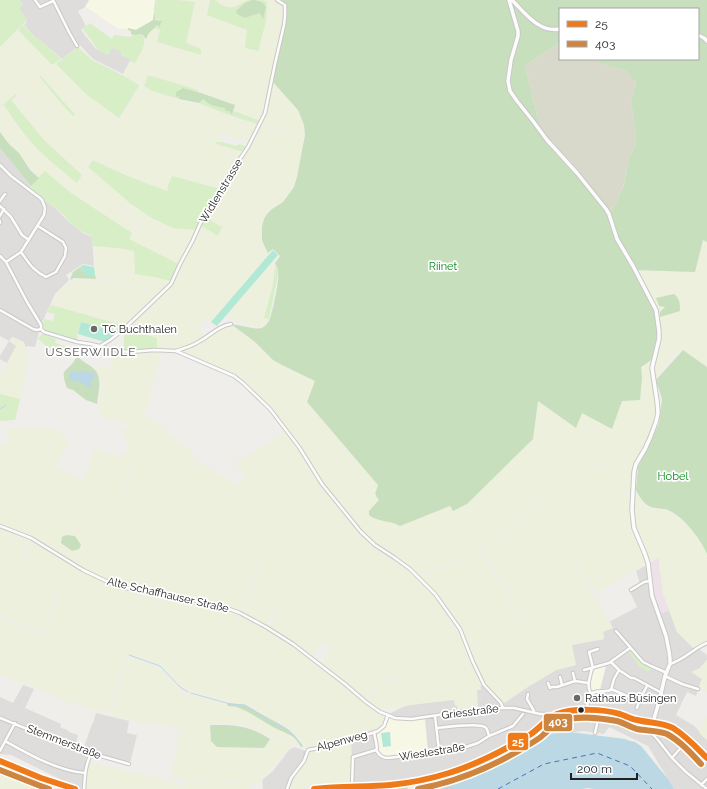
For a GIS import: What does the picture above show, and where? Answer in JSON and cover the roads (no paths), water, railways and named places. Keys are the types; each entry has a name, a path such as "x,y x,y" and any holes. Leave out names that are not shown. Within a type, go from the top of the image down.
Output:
{"main road":[{"path":"314,789 388,785 433,778 486,759 521,740 538,729 551,717 563,712 600,711 621,714 638,721 661,724 671,728 688,740 707,758"},
{"path":"0,761 36,776 75,789"}],"street":[{"path":"35,0 40,7 53,0 69,32 78,46"},
{"name":"Widlenstrasse","path":"100,346 124,329 171,284 202,222 227,178 248,147 265,113 284,25 284,5 277,0"},
{"path":"510,0 541,27 551,30 559,29"},
{"path":"510,0 518,31 508,81 510,91 547,140 578,173 606,209 617,238 656,310 659,339 652,368 658,413 650,438 636,464 634,472 632,510 634,528 648,563 652,596 670,651 670,664 653,722"},
{"path":"0,165 11,176 42,200 45,208 44,215 21,252 6,262"},
{"path":"0,201 4,194"},
{"path":"0,206 11,217 22,235 29,240"},
{"path":"0,216 4,209"},
{"path":"21,252 39,274 46,277 56,272 65,256 66,248 63,242 38,226"},
{"path":"0,256 6,262 41,325 41,329"},
{"path":"0,310 34,329 41,329 44,332 71,341 119,351 176,351 234,376 243,383 270,409 299,447 322,484 354,524 375,545 410,569 435,594 460,628 473,662 484,685 503,708"},
{"path":"176,351 201,341 220,327 231,324"},
{"name":"Alte Schaffhauser Straße","path":"0,526 31,538 83,570 108,582 126,588 191,599 224,607 240,613 293,644 345,684 373,708 388,715"},
{"path":"631,590 644,582 650,581"},
{"path":"616,631 643,662 682,684 698,689"},
{"path":"670,664 702,645 707,644"},
{"path":"584,670 611,662 630,648"},
{"path":"591,694 589,692 588,683 593,668 589,652 598,649"},
{"path":"611,662 619,670 631,678 634,678 662,693"},
{"path":"611,689 619,670"},
{"path":"572,673 575,681"},
{"path":"560,677 562,684"},
{"path":"548,683 550,688 575,681 588,683"},
{"path":"637,708 647,686"},
{"path":"585,711 591,694 594,691 609,691 611,689 639,701"},
{"path":"528,694 526,699 534,712"},
{"name":"Griesstraße","path":"388,715 395,718 411,719 466,711 514,708 547,714 551,717"},
{"path":"595,733 600,711"},
{"name":"Wieslestraße","path":"376,750 380,756 384,758 463,748 478,743 489,736 513,726 523,714"},
{"name":"Alpenweg","path":"287,789 291,778 304,761 308,750 339,744 382,729 388,715"},
{"path":"435,716 439,751"},
{"name":"Stemmerstraße","path":"0,718 76,749 129,764"},
{"path":"645,722 646,727 672,758 707,789"},
{"path":"0,751 15,723"},
{"path":"437,728 476,725 484,726 489,736"},
{"path":"352,786 353,757 376,750 377,748 374,732"},
{"path":"672,758 688,740"},
{"path":"5,741 35,757 63,768 85,773"},
{"path":"84,789 85,773 91,754"},
{"path":"701,785 707,779"}],"water":[{"path":"82,371 96,374 91,382 92,388 80,382 69,380 69,372"},
{"path":"570,732 625,739 635,742 641,746 668,779 674,789 429,789 460,780 537,736"}],"waterway":[{"path":"0,409 6,405"},
{"path":"129,655 160,666 180,687 188,692"},
{"path":"191,693 230,704 245,705 267,721 275,725 278,724 284,730 288,730 302,747"},
{"path":"302,762 304,752"},
{"path":"289,789 294,776"}],"place":[{"name":"TC Buchthalen","path":"94,329"},
{"name":"Rathaus Büsingen","path":"577,698"}],"district":[{"name":"USSERWIIDLE","path":"91,352"}],"park label":[{"name":"Riinet","path":"443,266"},
{"name":"Hobel","path":"673,476"}]}
